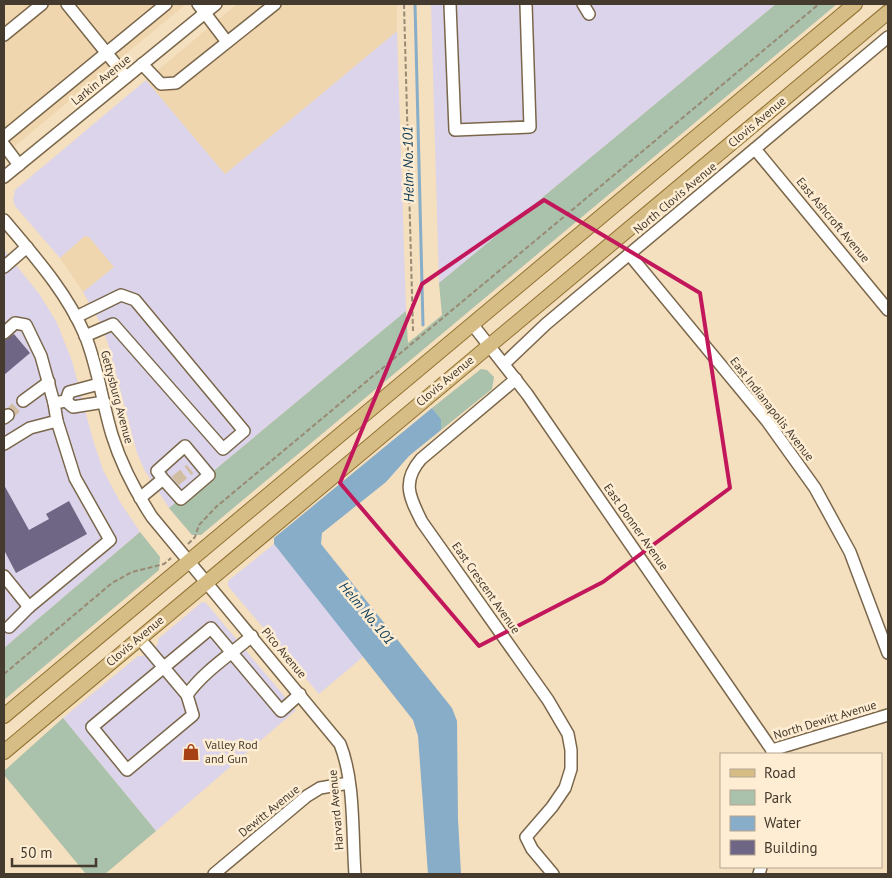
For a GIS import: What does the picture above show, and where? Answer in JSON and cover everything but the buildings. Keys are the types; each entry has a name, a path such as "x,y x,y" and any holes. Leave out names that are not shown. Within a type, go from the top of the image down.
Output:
{"main road":[{"path":"4,716 185,556 472,324 855,4"},
{"name":"Clovis Avenue","path":"4,752 888,12"}],"street":[{"path":"4,35 42,4"},
{"path":"67,4 126,77"},
{"path":"4,136 166,4"},
{"name":"Larkin Avenue","path":"4,177 142,64 202,8 216,4"},
{"path":"142,64 162,84 176,83 275,4"},
{"path":"450,4 455,130 530,127 526,4"},
{"path":"202,8 227,42"},
{"name":"North Clovis Avenue","path":"504,364 546,324 629,254 755,149 886,44"},
{"path":"4,145 19,164"},
{"name":"East Ashcroft Avenue","path":"755,149 888,310"},
{"name":"Gettysburg Avenue","path":"4,220 48,274 76,317 85,336 119,456 140,498 206,581"},
{"path":"4,267 27,247"},
{"name":"East Indianapolis Avenue","path":"629,254 767,421 815,488 850,552 888,653"},
{"path":"76,317 121,295 135,300 244,431 223,449 113,324 85,336"},
{"path":"4,333 15,323 26,325 41,356 49,382 57,421 75,478 110,540 6,626"},
{"name":"East Donner Avenue","path":"472,324 516,379 772,752"},
{"name":"East Crescent Avenue","path":"516,379 420,459 411,470 409,486 422,522 548,700 568,734 571,750 571,769 564,788 552,807 526,837 532,849 553,874"},
{"path":"23,401 49,382"},
{"path":"66,400 69,392 99,384"},
{"path":"54,403 66,400"},
{"path":"66,400 73,407 104,402"},
{"path":"4,444 30,428 57,421"},
{"path":"185,446 194,466 209,475 181,499 169,482 157,471 185,446"},
{"path":"140,498 169,482"},
{"path":"4,576 29,607"},
{"name":"Pico Avenue","path":"206,581 340,744"},
{"path":"139,638 164,667 187,695 193,715 127,770 92,727 164,667 211,628 281,711 300,694"},
{"path":"187,695 194,685 252,636"},
{"name":"North Dewitt Avenue","path":"772,752 888,715"},
{"name":"Harvard Avenue","path":"340,744 346,762 349,783 355,874"},
{"name":"Dewitt Avenue","path":"214,874 307,796 320,788 349,783"}],"path":[{"path":"404,4 413,331"},
{"path":"4,674 112,583 138,569 164,564 185,556 199,525 216,507 819,4"}],"highlighted area":[{"path":"544,200 700,293 730,488 603,582 479,646 340,483 422,284"}],"shaded area":[{"path":"4,4 186,4 4,155"},
{"path":"237,4 397,4 397,31 225,174 146,80"},
{"path":"431,4 776,4 439,283"},
{"path":"397,31 406,311 169,508 145,471 137,453 109,347 101,324 83,292 113,267 85,236 60,258 15,206 13,200 15,190 146,80 225,174"},
{"path":"85,236 89,237 114,267 83,292 60,258"},
{"path":"4,250 40,295 57,323 72,361 103,470 120,502 140,532 4,648"},
{"path":"274,544 364,656 319,694 228,586 228,581"},
{"path":"202,602 206,603 296,710 156,831 63,718 138,656 143,656 158,644 158,639"}],"green space":[{"path":"776,4 837,4 201,535 192,535 169,508 406,311 408,343 442,315 439,283"},
{"path":"481,369 487,370 494,377 492,389 441,430 441,419 432,408"},
{"path":"140,532 160,557 159,570 4,700 4,648"},
{"path":"63,718 156,831 105,874 86,874 4,775 4,771"}],"water":[{"path":"432,408 441,419 441,430 409,456 386,482 322,533 321,544 452,708 457,721 458,819 461,874 428,874 418,736 413,720 274,544 274,538"}],"waterway":[{"name":"Helm No. 101","path":"415,4 423,325"}],"tunnel":[{"path":"8,415 23,401"},
{"path":"175,481 190,469"}],"place":[{"name":"Valley Rod and Gun","path":"191,752"}]}
